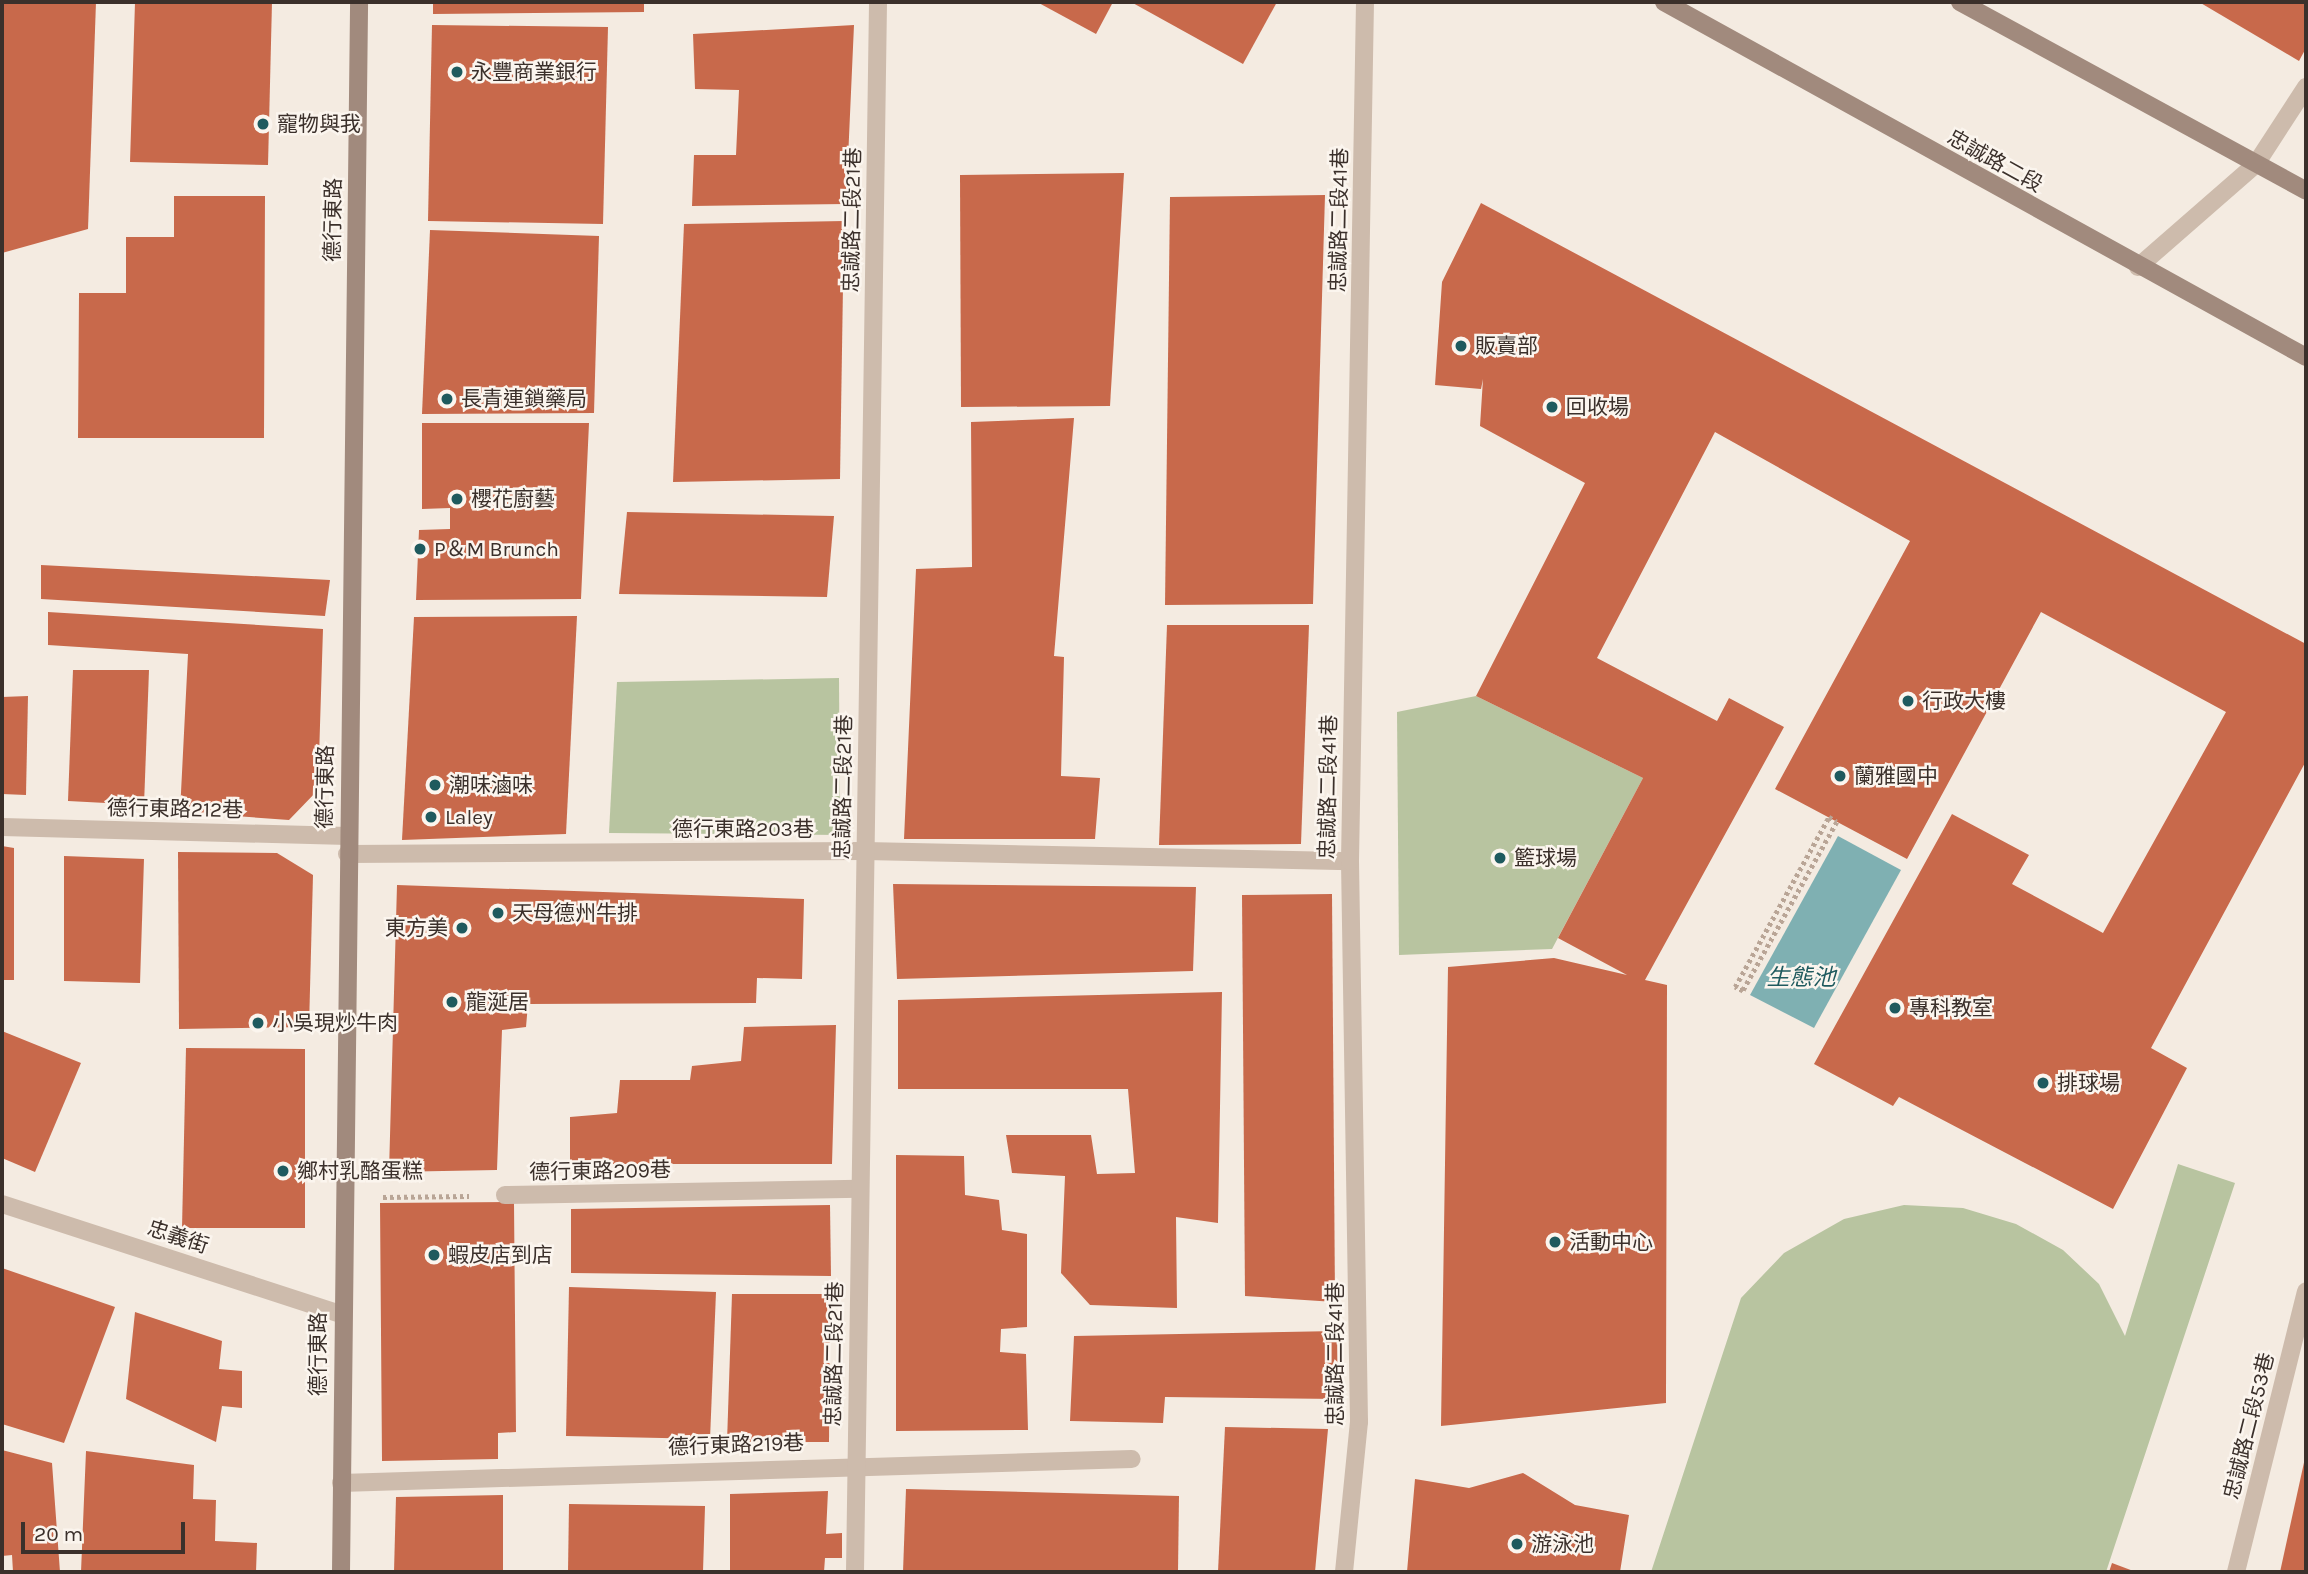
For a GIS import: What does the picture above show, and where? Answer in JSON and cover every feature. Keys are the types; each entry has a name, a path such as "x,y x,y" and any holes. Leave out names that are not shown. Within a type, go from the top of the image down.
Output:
{"street":[{"name":"德行東路","path":"341,1572 341,1198 359,2"},
{"name":"忠誠路二段21巷","path":"855,1572 878,2"},
{"name":"忠誠路二段41巷","path":"1344,1572 1360,1422 1350,861 1365,2"},
{"name":"忠誠路二段","path":"1664,2 2138,267 2306,357"},
{"path":"1960,2 2306,191"},
{"path":"2138,267 2256,164 2306,87"},
{"name":"德行東路212巷","path":"2,827 347,845"},
{"name":"德行東路203巷","path":"347,845 865,851 1350,861"},
{"name":"德行東路209巷","path":"505,1195 859,1189"},
{"name":"忠義街","path":"2,1204 340,1314"},
{"name":"忠誠路二段53巷","path":"2236,1572 2306,1292"},
{"name":"德行東路219巷","path":"341,1483 856,1464 1132,1459"}],"path":[{"path":"1829,817 1837,822 1743,991 1735,987 1829,817"},
{"name":"德行東路209巷","path":"341,1198 505,1195"}],"green space":[{"path":"839,678 840,835 609,833 617,682"},
{"name":"籃球場","path":"1476,696 1643,778 1552,949 1399,955 1397,712"},
{"path":"2178,1164 2235,1183 2106,1572 1651,1572 1741,1298 1784,1253 1844,1219 1904,1205 1963,1208 2016,1224 2063,1250 2099,1284 2125,1336"}],"water":[{"name":"生態池","path":"1838,836 1901,870 1814,1028 1750,995"}],"building":[{"path":"2,2 96,2 88,229 2,253"},
{"path":"135,2 272,2 268,165 130,162"},
{"path":"433,2 644,2 644,12 433,14"},
{"path":"1037,2 1113,2 1096,34"},
{"path":"1131,2 1277,2 1243,64"},
{"path":"2199,2 2306,2 2306,48 2299,61"},
{"path":"432,25 608,27 603,224 428,221"},
{"path":"854,25 846,204 692,206 694,155 736,155 739,90 695,89 693,34"},
{"path":"1124,173 1110,406 961,407 960,175"},
{"path":"1325,195 1313,604 1165,605 1170,197"},
{"path":"174,196 265,196 264,438 78,438 79,293 126,293 126,237 174,237"},
{"path":"1481,203 2306,644 2306,761 2151,1048 2187,1068 2113,1209 1899,1097 1893,1106 1814,1064 1952,814 2029,855 2012,884 2103,933 2226,712 2041,612 1907,859 1775,789 1910,541 1715,432 1597,658 1717,721 1729,698 1784,727 1645,980 1667,985 1666,1403 1441,1426 1448,967 1554,958 1627,975 1558,938 1643,778 1476,696 1585,483 1480,426 1483,379 1481,389 1435,385 1442,282"},
{"path":"844,221 840,479 673,482 684,224"},
{"path":"430,230 599,236 594,413 422,414"},
{"path":"1074,418 1054,656 1064,657 1061,776 1100,778 1095,839 904,839 916,569 972,567 971,422"},
{"path":"422,423 589,423 581,599 416,600 419,530 450,529 450,508 422,509"},
{"path":"627,512 834,516 827,597 619,594"},
{"path":"41,565 330,580 325,616 41,599"},
{"path":"48,612 323,629 318,790 289,820 180,812 188,654 48,645"},
{"path":"577,616 566,834 402,840 414,617"},
{"path":"1167,625 1309,625 1301,844 1159,845"},
{"path":"73,670 149,670 144,805 68,801"},
{"path":"28,696 26,795 2,794 2,697"},
{"path":"2,846 14,848 14,980 2,980"},
{"path":"178,852 277,853 313,875 309,1027 179,1029"},
{"path":"64,856 144,859 140,983 64,981"},
{"path":"893,884 1196,887 1193,971 897,979"},
{"path":"397,885 804,899 802,979 757,978 756,1003 528,1004 526,1027 502,1030 497,1170 389,1172"},
{"path":"1332,894 1335,1302 1245,1296 1242,895"},
{"path":"1222,992 1218,1223 1176,1217 1177,1308 1090,1305 1061,1273 1065,1176 1012,1173 1006,1135 1091,1135 1097,1174 1135,1173 1128,1089 898,1089 898,1000"},
{"path":"836,1025 832,1164 570,1164 570,1117 617,1113 620,1080 690,1080 692,1066 741,1061 744,1027"},
{"path":"2,1031 81,1063 35,1172 2,1158"},
{"path":"186,1048 305,1049 305,1228 182,1228"},
{"path":"896,1155 964,1156 965,1195 999,1200 1002,1230 1027,1234 1027,1327 1001,1329 1000,1352 1026,1354 1028,1430 896,1431"},
{"path":"514,1202 516,1432 498,1433 498,1459 382,1461 380,1203"},
{"path":"830,1205 831,1276 571,1273 571,1209"},
{"path":"2,1268 115,1307 64,1443 2,1424"},
{"path":"569,1287 716,1292 710,1439 566,1436"},
{"path":"732,1294 830,1294 829,1442 727,1442"},
{"path":"135,1312 222,1341 219,1369 242,1371 242,1408 222,1406 216,1442 126,1399"},
{"path":"1337,1331 1339,1399 1165,1397 1163,1423 1070,1421 1074,1336"},
{"path":"1225,1427 1328,1429 1315,1572 1218,1572"},
{"path":"2,1450 52,1463 60,1572 13,1572 12,1555 2,1556"},
{"path":"86,1451 194,1465 193,1499 216,1500 215,1541 257,1543 256,1572 81,1572"},
{"path":"2305,1458 2306,1572 2280,1572"},
{"name":"游泳池","path":"1523,1473 1575,1505 1629,1515 1620,1572 1407,1572 1415,1479 1469,1488"},
{"path":"906,1489 1179,1496 1178,1572 903,1572"},
{"path":"828,1491 826,1534 842,1533 842,1558 825,1558 824,1572 730,1572 730,1494"},
{"path":"503,1495 503,1572 394,1572 396,1497"},
{"path":"569,1504 705,1506 703,1572 568,1572"},
{"path":"2112,1563 2136,1572 2109,1572"}],"place":[{"name":"永豐商業銀行","path":"457,72"},
{"name":"寵物與我","path":"263,124"},
{"name":"販賣部","path":"1461,346"},
{"name":"長青連鎖藥局","path":"447,399"},
{"name":"回收場","path":"1552,407"},
{"name":"櫻花廚藝","path":"457,499"},
{"name":"P＆M Brunch","path":"420,549"},
{"name":"行政大樓","path":"1908,701"},
{"name":"蘭雅國中","path":"1840,776"},
{"name":"潮味滷味","path":"435,785"},
{"name":"Laley","path":"431,817"},
{"name":"籃球場","path":"1500,858"},
{"name":"天母德州牛排","path":"498,913"},
{"name":"東方美","path":"462,928"},
{"name":"龍涎居","path":"452,1002"},
{"name":"專科教室","path":"1895,1008"},
{"name":"小吳現炒牛肉","path":"258,1023"},
{"name":"排球場","path":"2043,1083"},
{"name":"鄉村乳酪蛋糕","path":"283,1171"},
{"name":"活動中心","path":"1555,1242"},
{"name":"蝦皮店到店","path":"434,1255"},
{"name":"游泳池","path":"1517,1544"}]}
